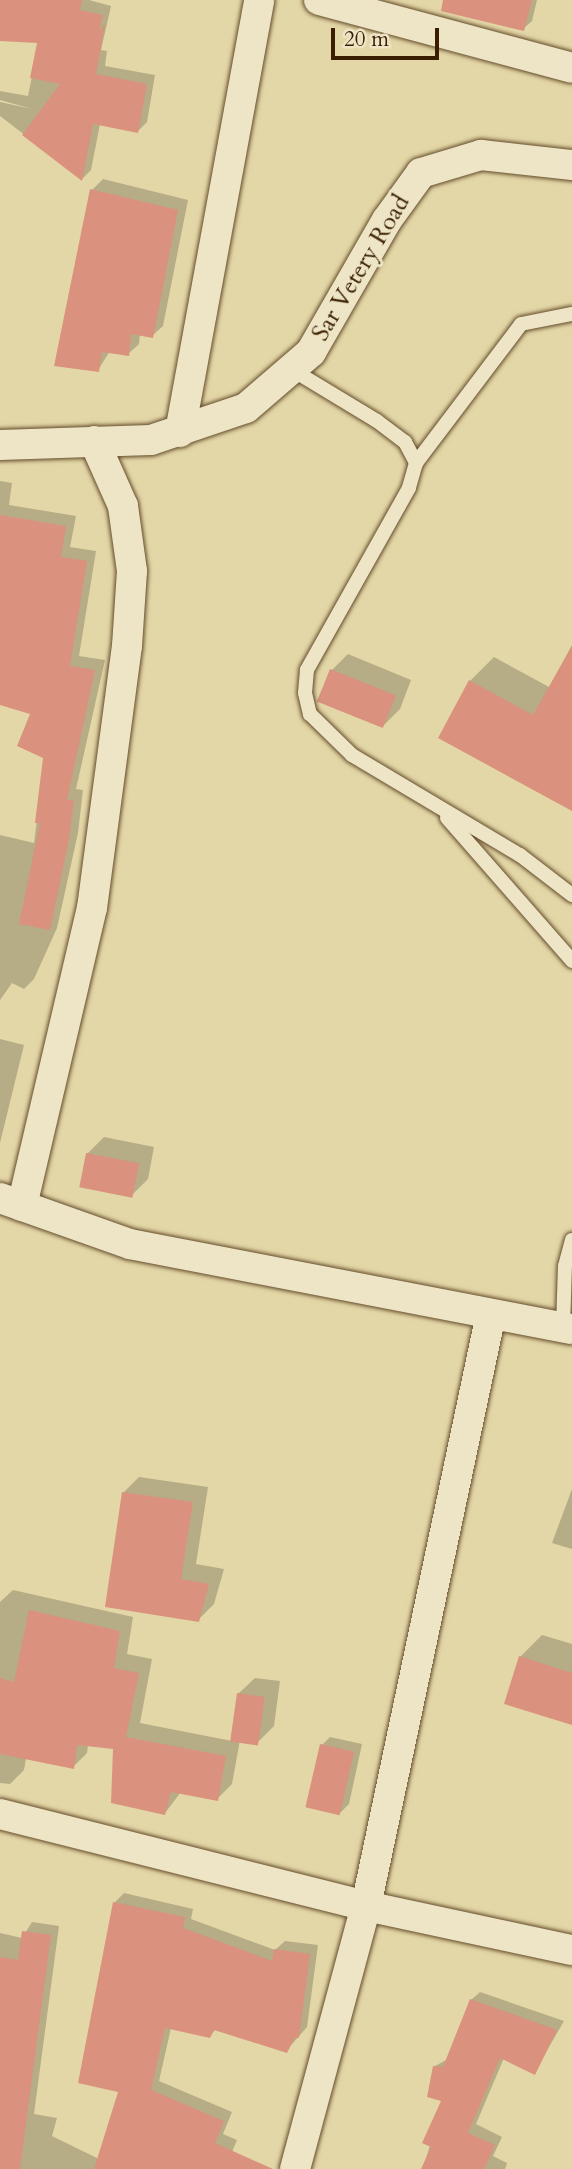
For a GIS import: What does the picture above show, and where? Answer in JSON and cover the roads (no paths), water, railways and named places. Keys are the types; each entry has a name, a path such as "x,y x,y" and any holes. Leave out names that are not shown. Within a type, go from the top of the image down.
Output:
{"street":[{"path":"180,432 259,0"},
{"path":"319,0 572,68"},
{"name":"Sar Vetery Road","path":"0,445 151,440 246,408 311,352 387,220 421,173 481,155 572,165"},
{"path":"94,441 123,506 132,571 127,646 92,908 11,1202 130,1244 567,1329"},
{"path":"295,2169 366,1906 491,1314"},
{"path":"0,1814 366,1906 572,1950"}],"lane":[{"path":"572,314 521,324 416,463 409,488 307,670 305,692 310,714 352,755 520,855 572,895"},
{"path":"291,369 405,442 416,463"},
{"path":"439,809 572,961"},
{"path":"567,1329 565,1266 572,1240"}]}
